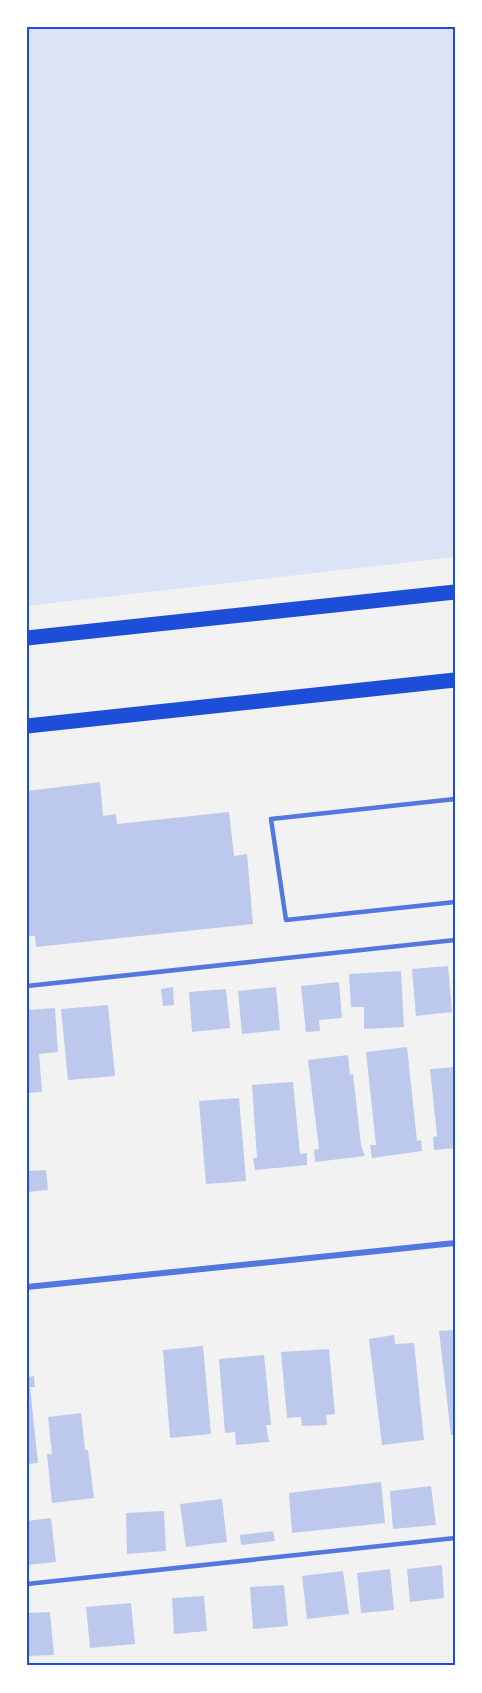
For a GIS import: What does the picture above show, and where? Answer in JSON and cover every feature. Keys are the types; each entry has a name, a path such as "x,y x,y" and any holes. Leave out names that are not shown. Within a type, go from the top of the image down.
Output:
{"main road":[{"path":"27,638 455,592"},
{"path":"27,726 455,680"}],"street":[{"path":"27,1287 455,1243"}],"lane":[{"path":"455,799 270,819 286,920 455,902"},
{"path":"27,986 455,940"},
{"path":"27,1584 455,1538"}],"shaded area":[{"path":"27,27 455,27 455,557 27,606"}],"building":[{"path":"100,782 103,816 116,814 117,824 229,812 234,856 247,854 253,924 36,947 35,936 27,936 27,791"},
{"path":"448,966 452,1012 416,1016 412,969"},
{"path":"401,971 404,1027 364,1029 364,1007 351,1007 349,974"},
{"path":"339,982 342,1018 319,1020 320,1031 306,1032 301,986"},
{"path":"173,987 174,1005 163,1006 161,989"},
{"path":"276,987 280,1030 242,1034 238,991"},
{"path":"226,989 230,1028 192,1032 189,992"},
{"path":"108,1005 115,1076 68,1080 61,1009"},
{"path":"55,1008 58,1052 39,1054 42,1092 27,1093 27,1010"},
{"path":"407,1047 417,1141 421,1140 422,1151 372,1158 370,1145 376,1145 366,1052"},
{"path":"348,1055 350,1075 353,1074 361,1145 365,1156 315,1162 314,1150 319,1149 308,1060"},
{"path":"455,1067 455,1148 434,1150 433,1137 437,1136 430,1069"},
{"path":"293,1082 300,1154 307,1153 307,1165 255,1170 253,1158 257,1158 252,1085"},
{"path":"239,1098 246,1181 206,1184 199,1101"},
{"path":"46,1170 48,1190 27,1192 27,1171"},
{"path":"455,1330 455,1435 451,1435 439,1331"},
{"path":"394,1335 395,1344 414,1343 424,1440 382,1445 369,1339"},
{"path":"203,1346 211,1434 170,1438 163,1350"},
{"path":"329,1349 335,1414 326,1415 327,1425 302,1426 301,1417 287,1418 281,1352"},
{"path":"264,1355 271,1425 266,1425 269,1442 236,1445 235,1432 225,1433 219,1359"},
{"path":"34,1376 35,1387 30,1387 38,1463 27,1464 27,1377"},
{"path":"81,1413 94,1498 52,1503 47,1454 52,1454 48,1417"},
{"path":"381,1482 385,1523 292,1533 289,1493"},
{"path":"431,1486 436,1525 393,1529 390,1491"},
{"path":"222,1499 227,1542 186,1547 180,1504"},
{"path":"164,1511 166,1551 127,1554 126,1513"},
{"path":"51,1518 56,1562 27,1565 27,1521"},
{"path":"273,1531 275,1541 241,1545 240,1535"},
{"path":"442,1565 444,1598 410,1602 407,1569"},
{"path":"390,1569 394,1610 361,1613 357,1573"},
{"path":"343,1571 349,1614 307,1619 302,1576"},
{"path":"284,1585 288,1626 253,1629 250,1587"},
{"path":"204,1596 207,1631 174,1634 172,1598"},
{"path":"131,1603 135,1644 90,1648 86,1607"},
{"path":"50,1612 54,1655 27,1656 27,1613"}]}
